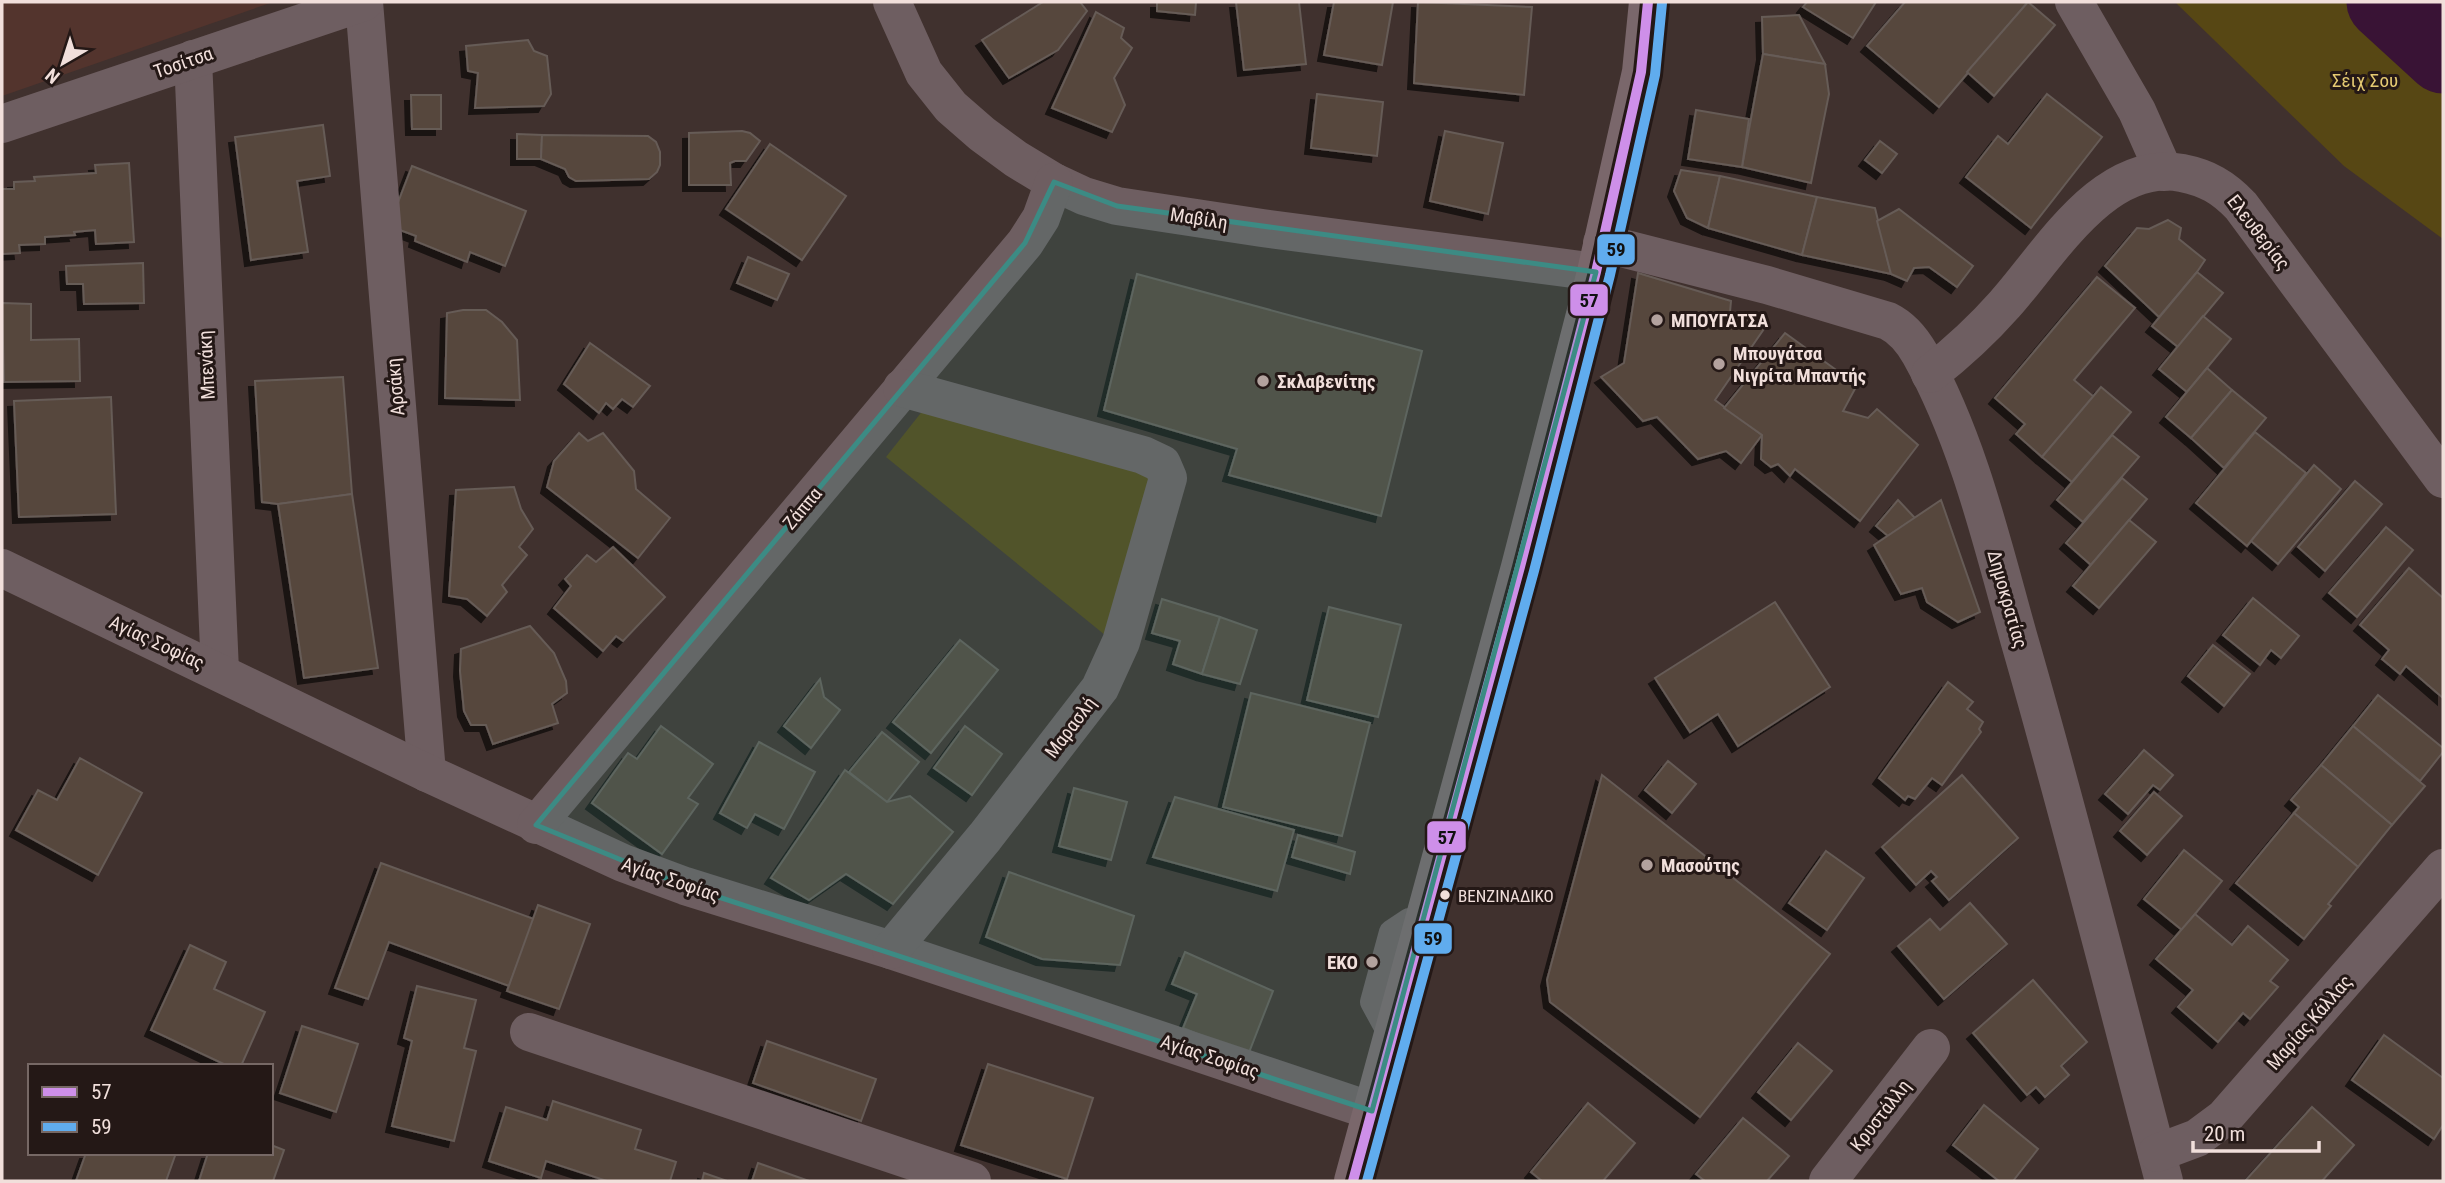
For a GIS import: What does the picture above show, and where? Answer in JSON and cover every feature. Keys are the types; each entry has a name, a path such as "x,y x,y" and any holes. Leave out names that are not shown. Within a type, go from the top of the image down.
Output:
{"main road":[{"path":"1353,1181 1520,567 1599,257 1641,72 1648,2"}],"street":[{"name":"Τοσίτσα","path":"2,124 364,2"},
{"name":"Αρσάκη","path":"364,2 427,773"},
{"name":"Μαβίλη","path":"892,2 914,54 936,91 982,134 1016,159 1084,196 1117,206 1370,243 1599,257"},
{"path":"2074,2 2124,88 2164,172"},
{"name":"Μπενάκη","path":"193,59 220,671"},
{"name":"Ελευθερίας","path":"1930,374 1985,325 2091,204 2118,185 2143,175 2175,172 2201,177 2228,192 2261,231 2443,479"},
{"name":"Ζάππα","path":"536,825 1034,232 1054,182"},
{"name":"Δημοκρατίας","path":"1599,257 1767,285 1888,321 1910,338 1930,374 1961,449 2004,585 2058,772 2160,1167"},
{"name":"Μαρασλή","path":"891,950 1089,705 1105,678 1121,642 1168,478 1162,464 1143,455 902,388"},
{"name":"Αγίας Σοφίας","path":"2,568 590,849 685,886 891,950 1372,1111"},
{"name":"Μαρίας Κάλλας","path":"2160,1167 2224,1118 2443,868"},
{"path":"528,1032 972,1181"},
{"name":"Κρυστάλλη","path":"1828,1181 1931,1048"}],"lane":[{"path":"1384,1024 1372,1002 1391,932 1409,920"}],"highlighted area":[{"path":"1054,182 1117,206 1596,272 1372,1111 685,886 536,825 1025,243"}],"shaded area":[{"path":"2,2 273,2 2,96"}],"green space":[{"name":"Σέιχ Σου","path":"2175,2 2443,2 2443,239 2344,166"},
{"path":"924,409 1153,475 1105,635 886,457"}],"building":[{"path":"1043,2 1080,2 1087,11 1058,50 1009,78 982,40"},
{"path":"1157,2 1196,2 1195,15 1157,11"},
{"path":"1236,2 1299,2 1306,64 1244,70"},
{"path":"1334,2 1393,2 1382,65 1324,55"},
{"path":"1418,2 1532,7 1524,95 1414,83"},
{"path":"1807,2 1876,2 1853,38 1803,7"},
{"path":"1905,2 2028,2 1939,107 1867,46"},
{"path":"2028,2 2055,25 1994,96 1967,72"},
{"path":"1096,12 1124,28 1121,38 1132,48 1114,78 1125,105 1112,132 1052,108"},
{"path":"1799,15 1825,64 1763,54 1762,17"},
{"path":"528,40 534,51 547,56 551,94 544,106 475,108 478,73 468,71 466,46"},
{"path":"1763,54 1825,64 1829,94 1811,183 1742,167"},
{"path":"1317,94 1383,102 1377,156 1311,148"},
{"path":"2047,94 2102,137 2031,228 1966,177 1998,136 2008,144"},
{"path":"411,95 441,95 441,129 412,129"},
{"path":"1696,110 1749,119 1742,167 1688,159"},
{"path":"323,125 330,176 297,181 308,252 251,260 235,137"},
{"path":"1445,131 1503,143 1488,214 1430,201"},
{"path":"689,133 750,133 760,141 746,161 730,163 731,185 689,185"},
{"path":"517,134 542,135 541,159 517,159"},
{"path":"542,135 648,136 656,142 660,152 660,165 649,179 576,181 569,177 565,169 541,159"},
{"path":"1880,141 1897,154 1882,173 1865,160"},
{"path":"770,144 846,196 802,260 726,209"},
{"path":"129,163 134,242 96,244 95,230 74,232 75,235 45,237 45,244 19,245 20,253 2,254 2,189 14,189 14,182 35,181 34,177 96,173 95,165"},
{"path":"412,166 526,211 505,266 470,252 467,262 415,241 416,236 389,226"},
{"path":"1681,170 1720,176 1708,228 1687,218 1674,191"},
{"path":"1720,176 1817,197 1802,255 1708,228"},
{"path":"1817,197 1875,208 1891,274 1802,255"},
{"path":"1899,209 1973,266 1957,287 1929,267 1914,268 1907,281 1891,274 1877,221"},
{"path":"2168,220 2181,228 2179,239 2205,260 2159,317 2105,266 2137,228 2149,229"},
{"path":"748,257 789,274 777,300 737,283"},
{"path":"143,263 144,303 84,304 83,284 67,284 66,266"},
{"path":"2197,272 2223,293 2178,347 2152,326"},
{"path":"1638,273 1731,301 1730,312 1766,326 1715,400 1762,435 1741,463 1726,451 1698,459 1657,417 1643,421 1601,377 1624,363"},
{"name":"Σκλαβενίτης","path":"1137,274 1422,351 1381,516 1229,475 1237,449 1104,410"},
{"path":"2097,277 2135,308 2074,380 2094,397 2042,457 2016,434 2025,424 1995,398"},
{"path":"2,303 31,304 31,340 79,339 80,381 4,382"},
{"path":"486,310 502,322 517,340 520,400 445,398 447,313"},
{"path":"2203,316 2231,339 2187,392 2159,369"},
{"path":"1785,333 1857,385 1843,411 1868,418 1877,409 1918,445 1860,521 1795,469 1790,476 1778,464 1771,467 1761,459 1762,435 1724,408"},
{"path":"590,343 650,386 633,407 622,399 613,409 606,403 599,413 564,384"},
{"path":"2207,368 2232,390 2191,438 2166,417"},
{"path":"343,377 352,494 278,504 262,502 255,381"},
{"path":"2101,387 2131,412 2072,482 2042,457"},
{"path":"2232,390 2266,418 2224,468 2191,438"},
{"path":"111,397 116,514 19,517 14,401"},
{"path":"2255,432 2306,473 2247,546 2196,503"},
{"path":"579,433 588,441 603,433 634,471 636,489 670,518 638,558 547,487 554,461"},
{"path":"2112,435 2139,457 2083,522 2057,500"},
{"path":"2314,465 2341,489 2278,564 2251,541"},
{"path":"2122,478 2147,499 2091,565 2066,543"},
{"path":"2355,481 2382,504 2325,571 2298,547"},
{"path":"514,487 521,509 533,529 519,547 527,555 502,585 507,592 487,616 467,599 449,596 456,490"},
{"path":"352,494 378,668 304,678 278,504"},
{"path":"1898,500 1915,518 1888,536 1876,526"},
{"path":"1941,500 1980,612 1958,622 1927,602 1922,588 1901,594 1874,545"},
{"path":"2129,520 2156,542 2099,608 2073,586"},
{"path":"2386,527 2413,550 2357,617 2329,593"},
{"path":"613,547 665,597 623,641 616,636 603,651 554,608 571,586 565,579 587,555 596,562"},
{"path":"2409,568 2443,598 2443,698 2406,666 2400,674 2382,659 2389,650 2360,625"},
{"path":"2253,598 2299,636 2281,658 2271,650 2260,665 2223,635"},
{"path":"1162,599 1220,617 1202,674 1173,664 1180,641 1152,633"},
{"path":"1775,602 1830,687 1738,746 1718,714 1690,732 1655,678"},
{"path":"1329,607 1401,625 1378,717 1307,700"},
{"path":"1220,617 1257,630 1240,684 1202,674"},
{"path":"530,626 554,653 566,681 567,693 552,704 558,723 493,744 486,725 471,725 464,711 461,649"},
{"path":"960,640 998,670 931,753 893,722"},
{"path":"2213,645 2250,674 2224,706 2188,676"},
{"path":"820,679 824,697 840,710 811,748 784,726"},
{"path":"1948,682 1973,702 1967,709 1983,722 1979,729 1981,732 1942,785 1932,778 1915,799 1908,796 1905,800 1879,778"},
{"path":"1251,693 1370,723 1342,836 1223,807"},
{"path":"2378,695 2443,748 2443,752 2420,781 2353,726"},
{"path":"661,726 713,764 688,798 698,804 662,854 592,803 628,753 637,759"},
{"path":"965,726 1002,754 972,795 934,768"},
{"path":"2353,726 2425,786 2392,825 2321,765"},
{"path":"882,732 919,762 887,802 849,772"},
{"path":"759,742 815,772 784,829 755,814 747,828 720,813"},
{"path":"2144,750 2173,775 2160,790 2153,785 2128,814 2105,794"},
{"path":"80,758 142,793 98,875 16,830 38,790 57,800"},
{"path":"1668,761 1696,784 1672,813 1645,790"},
{"path":"2321,765 2392,825 2358,867 2294,813 2299,807 2291,800"},
{"path":"845,770 887,802 910,796 953,832 893,904 846,874 809,900 771,878"},
{"name":"Μασούτης","path":"1602,775 1830,954 1700,1117 1550,1002 1547,980"},
{"path":"1962,775 2018,838 1949,900 1932,881 1937,877 1931,871 1916,885 1882,847"},
{"path":"1074,788 1127,802 1111,860 1059,846"},
{"path":"2154,792 2182,816 2147,855 2120,831"},
{"path":"1175,797 1294,830 1277,891 1153,857"},
{"path":"2294,813 2358,867 2304,939 2236,883"},
{"path":"1298,835 1355,852 1350,874 1292,857"},
{"path":"2184,850 2222,881 2182,930 2144,899"},
{"path":"1826,851 1864,878 1827,930 1789,903"},
{"path":"381,863 534,919 509,986 389,942 368,999 335,988"},
{"path":"1009,872 1134,916 1120,965 1042,959 986,937"},
{"path":"1970,903 2007,944 1944,999 1898,946 1930,919 1940,930"},
{"path":"538,905 590,924 559,1009 507,991"},
{"path":"2195,914 2232,945 2248,926 2288,960 2270,981 2278,987 2250,1019 2243,1013 2218,1042 2178,1007 2193,990 2156,959"},
{"path":"190,945 226,962 214,989 265,1012 242,1064 224,1064 151,1030"},
{"path":"1185,952 1273,991 1248,1055 1183,1028 1197,994 1172,984"},
{"path":"2033,980 2087,1042 2061,1066 2069,1075 2045,1097 2036,1087 2027,1095 1973,1033"},
{"path":"417,986 476,1000 464,1048 476,1051 454,1141 392,1126 412,1041 404,1038"},
{"path":"302,1026 358,1044 336,1112 280,1093"},
{"path":"2384,1035 2443,1078 2443,1125 2434,1139 2352,1080"},
{"path":"767,1041 876,1079 861,1121 753,1083"},
{"path":"1798,1043 1832,1071 1791,1120 1758,1092"},
{"path":"988,1064 1093,1098 1067,1179 961,1145"},
{"path":"553,1101 641,1130 635,1149 676,1162 670,1181 607,1181 546,1161 541,1178 489,1161 506,1107 547,1120"},
{"path":"1588,1103 1635,1143 1603,1181 1542,1181 1531,1172"},
{"path":"1984,1105 2038,1149 2013,1181 1999,1181 1953,1145"},
{"path":"2312,1107 2354,1145 2322,1181 2245,1181"},
{"path":"1743,1118 1789,1156 1767,1181 1705,1181 1696,1174"},
{"path":"273,1146 284,1150 273,1181 199,1181 207,1155 273,1155"},
{"path":"85,1155 175,1155 166,1181 76,1181"},
{"path":"758,1163 809,1181 752,1181"},
{"path":"704,1173 727,1181 702,1181"}],"waterway":[{"path":"2384,2 2443,56"}],"transit line":[{"name":"57","path":"1353,1181 1520,567 1596,272 1641,72 1648,2"},
{"name":"59","path":"1367,1181 1534,571 1610,275 1655,75 1662,3"}],"place":[{"name":"ΜΠΟΥΓΑΤΣΑ","path":"1657,320"},
{"name":"Μπουγάτσα Νιγρίτα Μπαντής","path":"1719,364"},
{"name":"Σκλαβενίτης","path":"1263,381"},
{"name":"Μασούτης","path":"1647,865"},
{"name":"ΒΕΝΖΙΝΑΔΙΚΟ","path":"1445,895"},
{"name":"EKO","path":"1372,962"}]}
